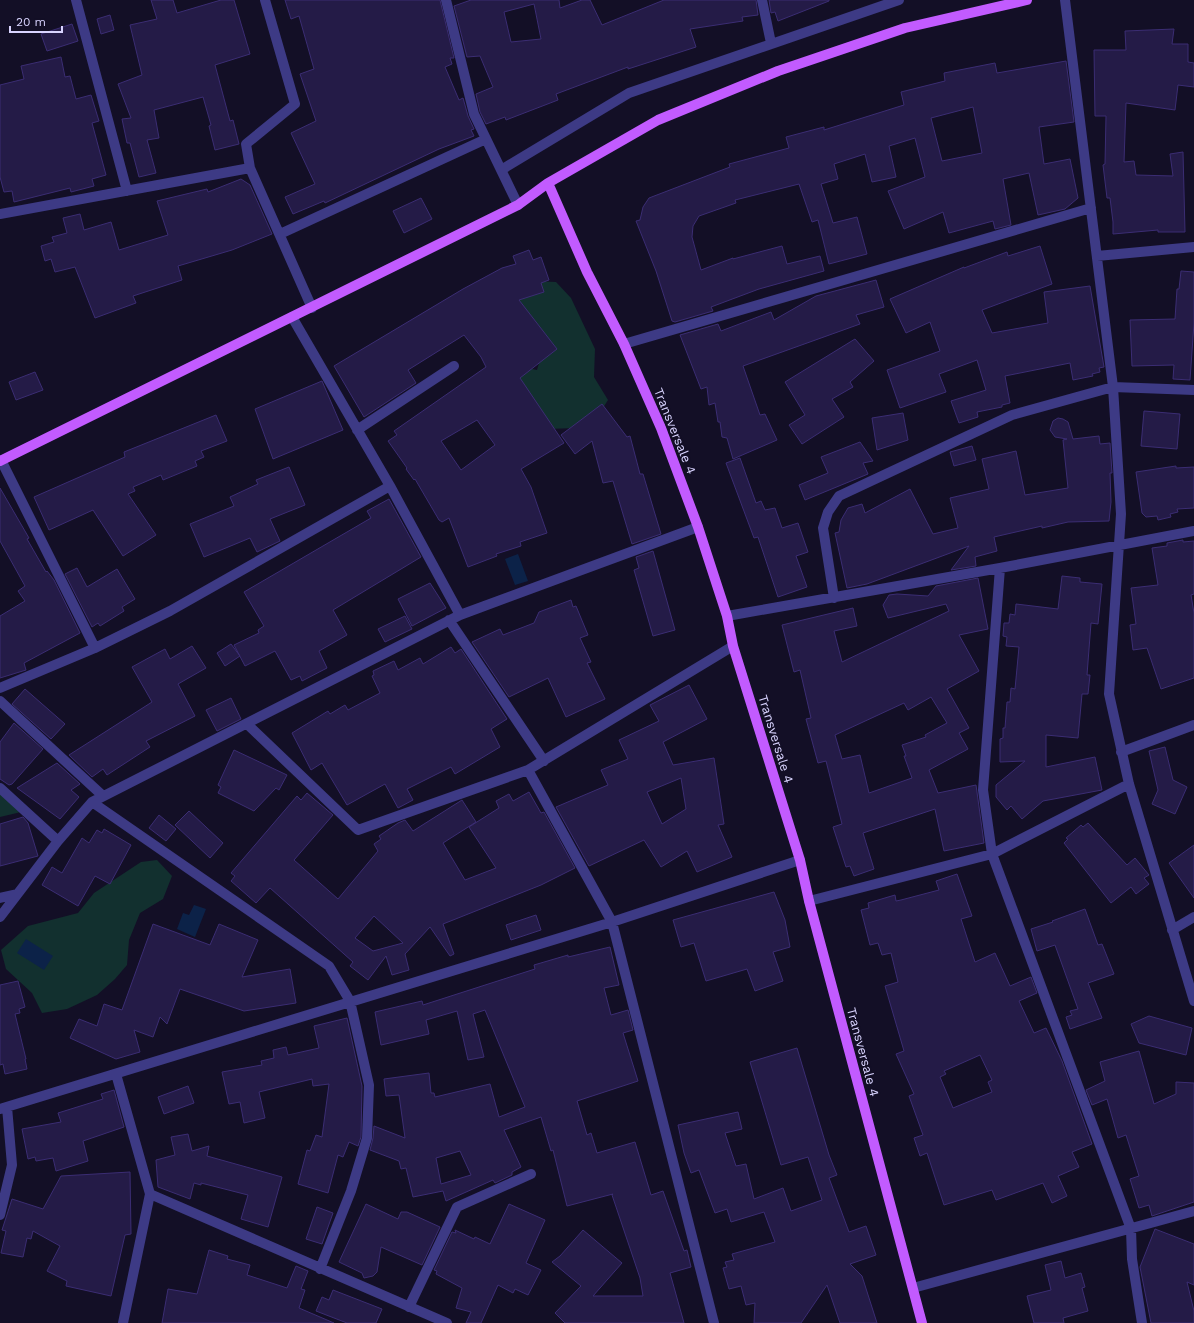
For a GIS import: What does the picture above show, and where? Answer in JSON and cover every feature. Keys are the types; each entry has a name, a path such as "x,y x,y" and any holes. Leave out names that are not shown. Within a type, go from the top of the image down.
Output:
{"main road":[{"path":"1,460 312,308 518,205 548,183 658,120 778,71 904,28 1027,0"},
{"name":"Transversale 4","path":"548,183 587,272 624,344 661,428 698,527 727,616 733,646 800,860 809,901 922,1323"}],"street":[{"path":"76,0 127,191"},
{"path":"265,0 295,104 246,144 250,168 312,308"},
{"path":"446,0 474,114 518,205"},
{"path":"762,0 771,43"},
{"path":"501,170 629,93 899,0"},
{"path":"1065,0 1113,387 1121,514 1109,694 1129,784 1194,1001"},
{"path":"280,234 486,139"},
{"path":"0,214 250,168"},
{"path":"624,344 1091,208"},
{"path":"1097,256 1194,246"},
{"path":"292,317 390,486 460,615"},
{"path":"357,430 454,366"},
{"path":"834,598 823,528 828,512 839,496 1012,415 1113,387 1194,390"},
{"path":"1,460 95,648"},
{"path":"0,688 95,648 170,611 390,486"},
{"path":"0,917 58,841 92,802 460,615 698,527"},
{"path":"727,616 1000,568 1194,531"},
{"path":"1000,568 983,790 992,854 1131,1229 1132,1258 1142,1323"},
{"path":"449,620 544,761"},
{"path":"248,724 358,830 528,770 733,646"},
{"path":"0,701 103,796"},
{"path":"1121,752 1194,725"},
{"path":"528,770 612,922 714,1323"},
{"path":"809,901 992,854 1129,784"},
{"path":"0,788 58,841"},
{"path":"92,802 329,966 350,1001 369,1085 367,1138 351,1191 320,1269"},
{"path":"0,1215 12,1165 3,1108 612,922 800,860"},
{"path":"0,898 17,894"},
{"path":"1172,930 1194,917"},
{"path":"116,1074 150,1194 123,1323"},
{"path":"409,1307 457,1207 531,1174"},
{"path":"150,1194 447,1323"},
{"path":"913,1288 1194,1212"}],"green space":[{"path":"499,280 556,282 571,298 595,349 594,377 608,400 601,411 577,428 546,429 516,379 523,367 537,370 545,342"},
{"path":"0,791 21,812 0,817"},
{"path":"157,860 172,876 163,899 140,913 129,940 127,965 115,979 97,995 67,1009 42,1013 32,993 6,969 1,950 28,926 78,913 94,893 141,862"}],"water":[{"path":"518,554 528,581 515,585 505,559"},
{"path":"194,905 206,909 195,937 177,929 183,913 189,915"},
{"path":"26,939 53,956 44,970 17,953"}],"building":[{"path":"151,0 173,0 177,13 221,0 234,0 250,54 215,65 230,121 233,120 239,144 215,150 209,126 211,125 203,97 154,110 159,138 147,140 156,173 139,177 130,143 127,143 122,119 131,118 118,84 142,75 130,25 157,19"},
{"path":"285,0 440,0 454,58 450,58 452,64 445,67 459,100 463,98 468,116 474,129 471,130 474,136 439,149 325,203 324,201 293,214 285,197 315,184 291,133 316,121 300,74 314,69 299,16 291,19"},
{"path":"471,0 559,0 560,8 582,0 590,0 602,25 664,0 756,0 758,15 742,17 743,21 690,29 696,47 628,69 628,67 556,94 558,100 506,120 505,117 486,124 480,112 476,94 493,87 480,56 467,57 454,6","holes":["534,4 541,39 511,42 504,12"]},
{"path":"769,0 829,1 778,21 775,12 771,13"},
{"path":"110,15 114,30 101,34 97,19"},
{"path":"72,24 78,41 47,51 41,34"},
{"path":"1174,29 1172,44 1188,44 1188,62 1194,63 1194,87 1178,85 1175,110 1126,103 1124,162 1134,161 1136,175 1173,176 1170,154 1183,152 1185,232 1158,232 1158,230 1113,234 1110,198 1107,198 1103,165 1105,164 1106,116 1095,116 1094,50 1126,50 1125,31"},
{"path":"61,57 65,77 70,76 76,99 91,95 99,121 92,123 106,175 92,179 94,186 71,192 70,188 14,202 12,191 4,192 0,177 0,85 24,79 21,66"},
{"path":"1066,61 1074,122 1039,127 1044,164 1070,159 1078,198 1065,209 1038,215 1029,173 1003,179 1011,225 995,229 993,221 949,233 943,212 904,229 888,191 925,177 915,138 889,146 896,177 872,182 865,154 834,164 838,179 821,184 833,223 857,217 867,254 829,264 818,220 812,222 799,184 735,200 736,203 699,216 693,226 692,237 701,270 733,258 782,246 787,264 820,256 824,271 759,289 711,307 713,311 675,322 672,321 656,271 636,221 640,220 643,207 649,198 730,167 729,164 789,148 786,137 824,127 824,130 904,105 901,92 945,81 944,73 995,63 997,73","holes":["973,107 982,153 942,161 931,118"]},
{"path":"241,179 250,185 272,234 232,250 178,266 182,280 133,296 136,303 95,318 75,267 55,272 51,259 45,261 41,246 54,242 52,237 67,233 63,218 80,214 84,230 111,222 119,250 168,235 157,201 207,189 208,192"},
{"path":"421,198 432,219 404,233 393,211"},
{"path":"1040,246 1052,284 982,310 992,333 1048,323 1044,292 1090,286 1104,367 1099,368 1100,372 1092,374 1093,376 1073,380 1070,363 1005,376 1010,403 1002,405 1002,407 977,412 978,417 959,423 951,401 986,390 977,360 939,374 946,392 900,408 887,370 940,351 930,322 906,333 890,299 964,267 1007,252 1008,256"},
{"path":"529,250 533,260 541,257 549,280 541,283 544,292 519,300 557,349 520,378 564,443 521,469 531,487 547,533 520,542 521,546 496,554 497,556 468,567 449,518 442,522 439,520 415,479 414,480 406,469 407,468 388,441 397,435 394,431 486,367 481,357 464,335 408,370 416,383 364,417 334,366 463,289 502,268 516,264 513,256","holes":["477,420 495,445 461,470 441,441"]},
{"path":"1181,271 1194,272 1194,323 1190,380 1173,379 1174,365 1132,366 1130,320 1175,319 1177,289 1179,289"},
{"path":"876,280 884,307 856,315 860,324 743,366 760,415 765,414 777,440 733,459 727,438 722,437 715,403 709,405 707,387 701,389 680,335 718,324 721,331 771,312 774,320 816,296"},
{"path":"855,339 874,361 850,382 853,387 832,399 844,417 802,444 789,425 805,415 785,382"},
{"path":"35,372 43,390 16,400 9,382"},
{"path":"322,381 343,430 273,459 255,409"},
{"path":"602,404 627,437 630,436 640,474 643,474 661,534 632,544 613,481 603,483 592,441 575,454 561,435"},
{"path":"1144,411 1180,414 1177,449 1141,446"},
{"path":"903,413 908,440 877,450 872,418"},
{"path":"216,415 227,441 201,451 204,457 195,461 197,466 163,480 161,475 133,487 135,491 128,494 156,535 123,556 93,510 49,530 34,497 125,457 124,452"},
{"path":"1058,418 1068,422 1073,439 1099,436 1100,444 1110,443 1112,473 1110,473 1111,502 1109,521 1068,522 1042,528 1042,526 994,537 997,551 975,557 976,566 951,570 969,546 867,584 847,588 835,533 839,532 841,520 848,508 862,504 865,513 910,489 933,534 958,528 950,498 989,489 982,459 1016,451 1025,495 1068,488 1063,440 1067,439 1055,437 1050,430 1053,421"},
{"path":"860,442 873,461 863,463 868,474 805,500 799,485 828,473 821,457"},
{"path":"972,446 976,460 954,466 950,452"},
{"path":"740,458 756,503 761,501 765,510 775,508 782,528 798,523 808,552 796,556 807,587 778,597 758,537 754,538 726,463"},
{"path":"1176,466 1176,468 1194,467 1194,508 1177,509 1178,512 1170,514 1171,517 1158,520 1157,516 1146,517 1142,513 1136,472"},
{"path":"289,467 305,505 270,519 280,541 257,552 250,538 204,557 190,524 234,506 230,497 258,484 256,480"},
{"path":"0,488 29,538 27,539 46,572 47,571 54,580 80,633 24,663 26,670 0,678 0,616 25,601 18,591 25,586 0,541"},
{"path":"389,499 421,557 333,610 347,635 319,651 327,668 302,681 300,676 291,680 275,651 245,666 234,645 259,633 258,630 264,626 244,592 371,518 367,511"},
{"path":"1183,540 1183,542 1194,541 1194,594 1191,595 1194,613 1194,678 1161,689 1147,648 1133,650 1130,625 1136,624 1131,588 1158,585 1152,548 1167,546 1167,543"},
{"path":"653,551 675,630 653,636 634,570 639,568 636,557"},
{"path":"77,568 87,587 117,569 135,599 122,607 124,611 100,626 98,623 92,627 65,574"},
{"path":"1062,576 1080,578 1080,582 1102,584 1098,624 1091,623 1087,675 1090,675 1088,694 1082,694 1078,738 1046,735 1046,767 1095,757 1102,790 1043,801 1022,819 1011,806 1007,810 996,797 996,785 1025,761 1000,762 1000,739 1003,738 1007,702 1010,702 1011,688 1015,689 1019,647 1006,646 1007,637 1003,636 1004,623 1009,623 1010,614 1015,615 1016,604 1058,609"},
{"path":"978,578 988,629 959,635 979,671 947,689 969,728 959,733 968,749 929,770 938,793 976,785 984,843 944,851 935,809 863,833 874,869 854,876 850,866 846,867 833,827 842,824 826,761 818,763 806,719 811,718 800,670 794,672 782,625 853,608 857,626 834,631 842,662 949,611 946,604 888,618 883,605 889,595 897,594 928,596 936,586","holes":["931,697 947,723 925,735 926,737 902,745 906,756 904,756 912,778 869,793 860,755 842,759 835,735 904,703 908,710"]},
{"path":"430,583 446,608 412,626 398,599"},
{"path":"571,600 573,607 576,606 588,635 580,638 591,662 587,663 605,699 566,717 548,678 509,697 472,642 500,629 503,635 534,623 539,612"},
{"path":"405,616 412,629 385,642 378,629"},
{"path":"231,644 240,656 225,666 217,653"},
{"path":"192,646 206,668 178,684 195,716 146,741 150,747 107,775 103,769 92,777 69,755 152,702 132,667 165,649 170,659"},
{"path":"451,647 455,653 461,649 507,719 491,729 500,747 455,774 451,767 407,789 413,800 398,808 385,784 347,805 322,763 311,770 292,733 328,711 330,714 345,705 348,710 380,693 372,676 374,675 373,671 394,661 398,670 420,658 423,664"},
{"path":"689,685 707,719 663,742 673,765 714,758 724,824 718,825 732,857 697,872 687,851 661,867 644,840 589,866 556,807 608,785 601,770 628,759 619,740 659,721 650,705","holes":["681,778 686,809 662,824 647,792"]},
{"path":"25,689 65,724 51,739 12,704"},
{"path":"231,698 241,719 217,731 206,710"},
{"path":"14,723 43,749 12,784 9,785 0,779 0,742"},
{"path":"1165,747 1173,780 1187,787 1175,814 1152,804 1158,790 1149,751"},
{"path":"234,750 287,775 279,790 276,788 254,811 218,793 221,787 218,785"},
{"path":"57,763 80,784 71,790 79,797 60,819 17,788"},
{"path":"529,792 541,813 544,812 575,868 541,885 443,924 454,954 450,956 430,927 405,954 409,970 392,975 386,956 368,980 350,966 353,962 270,888 256,903 231,881 235,876 231,873 297,796 301,800 307,793 333,815 294,860 338,899 378,851 374,844 381,839 379,836 405,820 413,831 462,800 476,822 443,843 465,880 496,868 469,827 499,808 496,801 509,794 513,801","holes":["374,916 403,943 373,951 355,938"]},
{"path":"189,811 223,843 210,858 175,825"},
{"path":"159,815 176,829 166,841 149,828"},
{"path":"23,817 28,823 38,856 0,866 0,824"},
{"path":"1088,823 1127,865 1135,858 1149,875 1144,878 1149,884 1136,894 1131,887 1111,903 1064,843 1068,839 1066,838 1081,825 1083,827"},
{"path":"104,829 131,845 110,884 95,876 78,906 42,885 52,867 62,873 82,838 89,843 97,830 102,833"},
{"path":"1194,845 1194,898 1169,863"},
{"path":"957,874 972,916 961,919 975,962 995,953 1010,986 1031,977 1037,993 1019,1001 1034,1033 1046,1028 1062,1061 1092,1144 1072,1152 1079,1167 1058,1176 1067,1196 1052,1203 1043,1183 996,1200 992,1190 944,1205 927,1153 920,1156 914,1138 923,1135 909,1096 914,1094 896,1054 904,1051 885,986 898,982 891,953 882,955 878,943 870,945 861,910 869,908 868,903 895,895 896,901 939,890 936,881","holes":["980,1055 992,1080 988,1082 992,1092 953,1108 940,1077 946,1074 944,1071"]},
{"path":"774,892 785,920 790,947 773,952 783,981 755,991 747,969 706,981 694,943 681,947 673,920"},
{"path":"1085,909 1098,945 1102,944 1114,974 1088,983 1102,1018 1070,1029 1066,1017 1072,1015 1070,1011 1078,1009 1055,945 1037,951 1031,929"},
{"path":"536,915 541,930 511,940 506,925"},
{"path":"153,924 210,945 219,924 258,940 242,977 290,969 296,1003 244,1011 180,989 167,1024 160,1017 153,1037 134,1030 140,1052 116,1059 70,1038 79,1019 97,1026 104,1004 122,1010"},
{"path":"610,947 619,985 604,988 611,1015 628,1010 633,1030 623,1033 638,1081 577,1101 587,1135 591,1133 597,1153 635,1142 651,1195 663,1191 684,1251 687,1250 691,1267 670,1273 684,1323 565,1323 555,1313 581,1286 552,1262 560,1256 583,1230 622,1263 593,1296 643,1296 640,1278 612,1195 613,1194 567,1206 553,1150 551,1151 541,1117 504,1130 521,1167 512,1172 512,1175 495,1183 493,1180 446,1201 443,1191 413,1197 406,1168 401,1169 399,1161 370,1150 374,1126 405,1138 399,1095 386,1096 384,1079 429,1073 431,1093 434,1093 435,1097 490,1084 499,1117 525,1107 485,1010 473,1014 484,1057 468,1060 457,1011 426,1020 429,1034 381,1045 375,1012 422,1001 423,1005 535,969 534,965 568,955 568,957","holes":["460,1151 471,1175 441,1184 436,1158"]},
{"path":"18,981 25,1007 19,1009 20,1013 15,1014 27,1069 5,1074 3,1064 0,1065 0,985"},
{"path":"1149,1016 1192,1028 1186,1055 1139,1043 1131,1024"},
{"path":"347,1018 362,1086 361,1137 358,1146 349,1142 343,1157 338,1155 328,1193 298,1184 307,1150 310,1151 316,1135 322,1137 329,1084 313,1086 312,1079 259,1092 265,1118 244,1123 240,1102 229,1104 222,1072 262,1065 261,1061 274,1058 273,1050 286,1047 288,1055 319,1048 314,1026"},
{"path":"797,1048 829,1155 837,1175 829,1178 849,1232 866,1226 876,1255 850,1264 862,1276 877,1323 840,1323 827,1285 801,1323 754,1323 755,1303 746,1305 741,1286 729,1289 723,1268 727,1267 725,1262 734,1260 732,1254 775,1242 764,1212 731,1222 727,1209 715,1213 699,1170 691,1173 684,1153 678,1125 738,1112 742,1129 725,1133 736,1166 746,1164 754,1199 783,1188 791,1211 822,1200 808,1157 781,1165 750,1062"},
{"path":"1139,1051 1154,1104 1176,1094 1176,1082 1194,1083 1194,1202 1152,1216 1149,1205 1139,1208 1130,1179 1139,1176 1126,1135 1118,1138 1107,1099 1092,1105 1086,1090 1105,1081 1100,1062"},
{"path":"188,1086 194,1103 164,1114 158,1097"},
{"path":"114,1090 124,1127 83,1141 88,1161 56,1171 53,1158 36,1161 35,1157 28,1159 22,1129 61,1122 58,1113 103,1099 101,1094"},
{"path":"188,1134 192,1151 209,1146 207,1156 282,1177 268,1227 241,1219 248,1195 201,1183 201,1185 194,1183 190,1199 158,1187 156,1160 175,1155 171,1137"},
{"path":"130,1172 131,1234 125,1235 111,1296 66,1286 67,1281 47,1271 60,1246 33,1231 31,1239 27,1238 23,1257 1,1253 6,1231 2,1230 12,1199 43,1209 61,1176"},
{"path":"366,1204 398,1219 401,1212 407,1212 440,1227 422,1265 381,1247 377,1272 373,1276 364,1278 362,1273 339,1262"},
{"path":"509,1204 545,1220 526,1263 541,1270 528,1295 515,1289 513,1293 498,1285 481,1323 466,1323 471,1312 456,1308 462,1288 436,1274 437,1271 434,1270 452,1232 456,1233 455,1230 474,1239 475,1237 490,1244"},
{"path":"317,1207 333,1213 322,1244 306,1239"},
{"path":"1155,1229 1194,1244 1194,1285 1187,1282 1194,1311 1194,1323 1151,1323 1140,1267"},
{"path":"209,1250 228,1256 227,1259 250,1265 247,1275 287,1288 296,1266 308,1271 301,1289 305,1290 299,1308 334,1323 162,1323 168,1289 197,1294"},
{"path":"1061,1261 1065,1278 1081,1273 1085,1287 1082,1288 1088,1311 1063,1318 1064,1323 1034,1323 1027,1296 1051,1290 1045,1265"},
{"path":"333,1290 382,1309 376,1323 347,1323 316,1311 322,1297 329,1300"}]}
